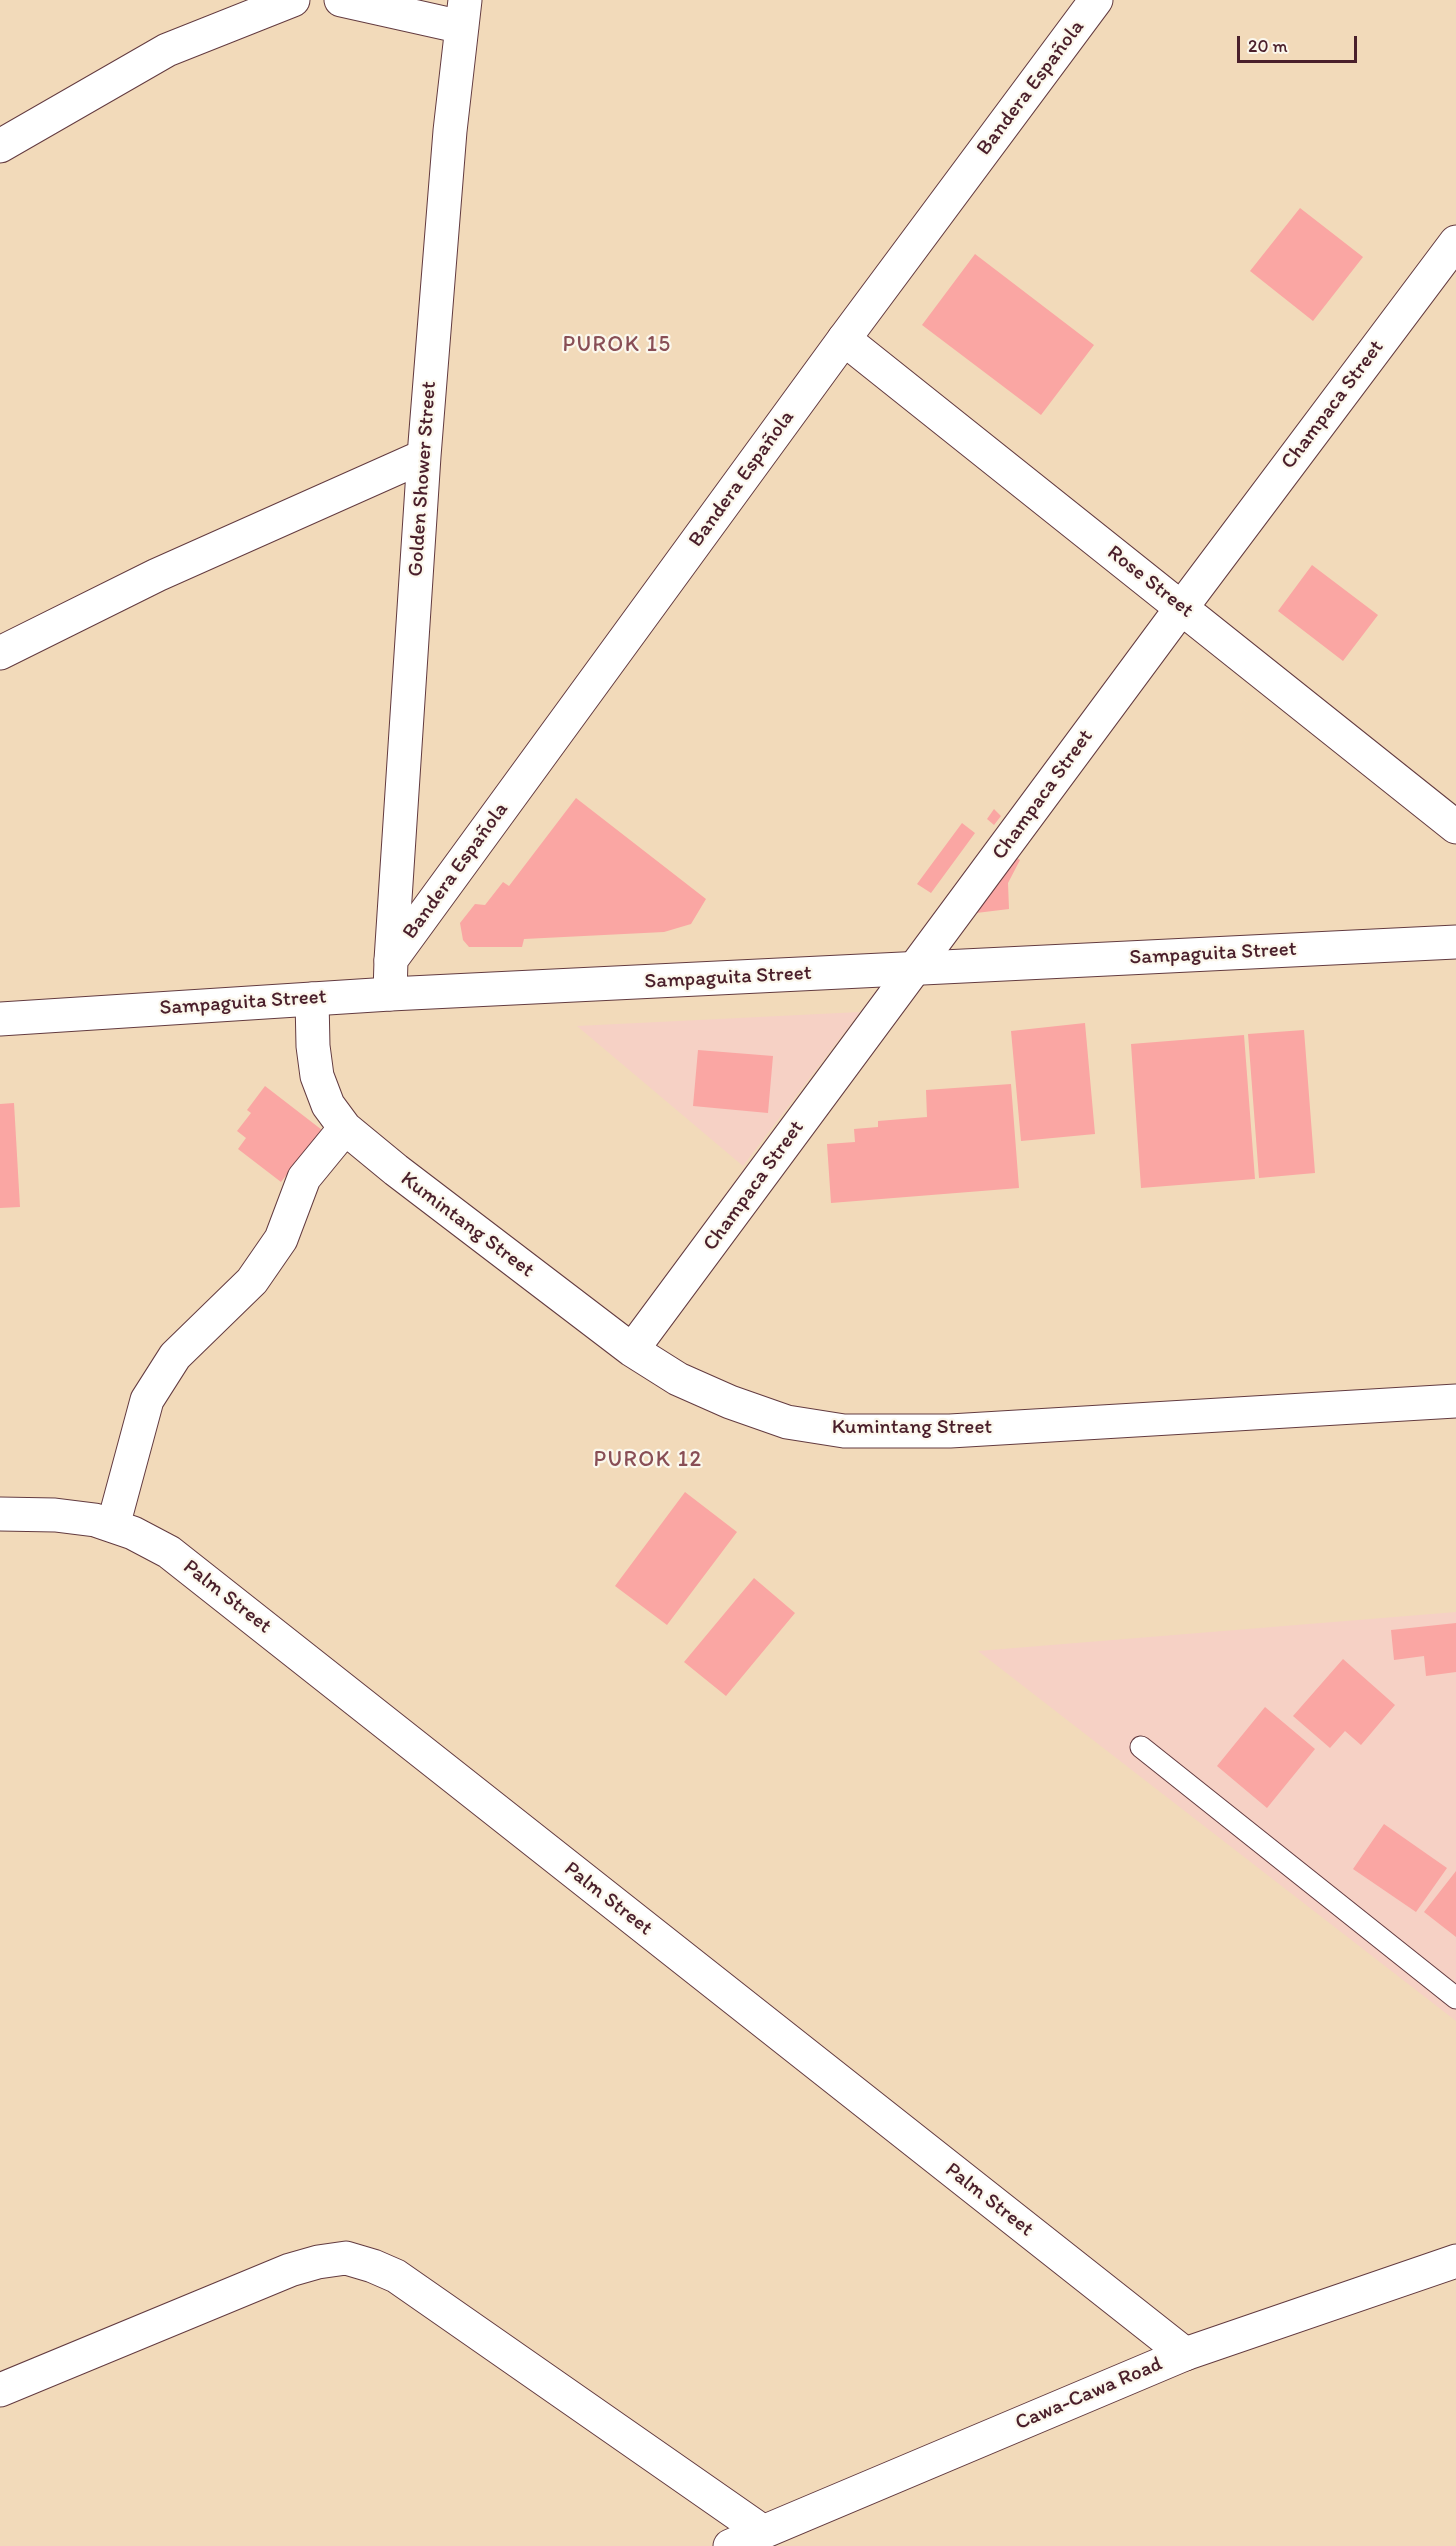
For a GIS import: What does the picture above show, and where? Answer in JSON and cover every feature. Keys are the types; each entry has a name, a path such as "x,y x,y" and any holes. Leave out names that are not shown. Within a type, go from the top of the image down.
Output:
{"main road":[{"path":"0,146 167,50 293,0"},
{"path":"341,0 463,13"},
{"name":"Bandera Española","path":"392,960 844,339 1096,0"},
{"name":"Golden Shower Street","path":"390,994 424,456 450,131 463,13"},
{"name":"Champaca Street","path":"632,1350 1182,607 1456,242"},
{"name":"Rose Street","path":"844,339 1456,827"},
{"path":"0,653 158,576 424,456"},
{"name":"Sampaguita Street","path":"0,1019 390,994 1456,942"},
{"name":"Kumintang Street","path":"312,999 313,1046 317,1076 328,1105 345,1128 388,1165 632,1350 678,1378 730,1402 787,1422 844,1431 950,1431 1456,1401"},
{"path":"114,1526 147,1400 175,1356 252,1281 281,1239 304,1178 345,1128"},
{"name":"Palm Street","path":"0,1514 55,1515 95,1520 133,1533 169,1552 1185,2354"},
{"path":"0,2390 291,2270 318,2262 346,2258 373,2266 396,2277 762,2531"},
{"name":"Cawa-Cawa Road","path":"730,2546 1185,2354 1456,2261"}],"lane":[{"path":"1141,1747 1456,1998"}],"shaded area":[{"path":"860,1012 743,1166 577,1026"},
{"path":"1456,1612 1456,2021 978,1651"}],"building":[{"path":"1300,208 1363,257 1313,321 1250,271"},
{"path":"975,254 1094,345 1041,415 922,325"},
{"path":"1312,565 1378,615 1343,661 1278,611"},
{"path":"576,798 706,899 691,924 664,932 524,939 522,947 469,947 463,940 460,923 475,904 485,905 503,882 509,886"},
{"path":"994,809 1001,816 994,825 987,819"},
{"path":"962,823 975,833 931,893 917,884"},
{"path":"1011,854 1020,860 1008,883 1009,909 968,914"},
{"path":"1085,1023 1095,1134 1021,1141 1011,1031"},
{"path":"1304,1030 1315,1173 1259,1178 1248,1034"},
{"path":"1244,1035 1255,1179 1141,1188 1131,1044"},
{"path":"698,1050 773,1056 768,1113 693,1106"},
{"path":"1011,1084 1019,1188 831,1203 827,1144 855,1142 854,1129 878,1127 878,1121 927,1117 926,1090"},
{"path":"265,1086 322,1130 281,1182 238,1149 246,1138 237,1131 251,1113 247,1110"},
{"path":"14,1103 20,1207 0,1208 0,1104"},
{"path":"685,1492 737,1532 667,1625 615,1586"},
{"path":"754,1578 795,1613 726,1696 684,1662"},
{"path":"1456,1623 1456,1672 1426,1676 1424,1656 1394,1660 1391,1630"},
{"path":"1343,1659 1395,1705 1361,1745 1345,1731 1330,1748 1293,1716"},
{"path":"1265,1707 1315,1749 1267,1808 1217,1766"},
{"path":"1384,1824 1447,1868 1416,1912 1353,1869"},
{"path":"1456,1871 1456,1937 1424,1912"}],"district":[{"name":"PUROK 15","path":"617,345"},
{"name":"PUROK 12","path":"648,1460"}]}
